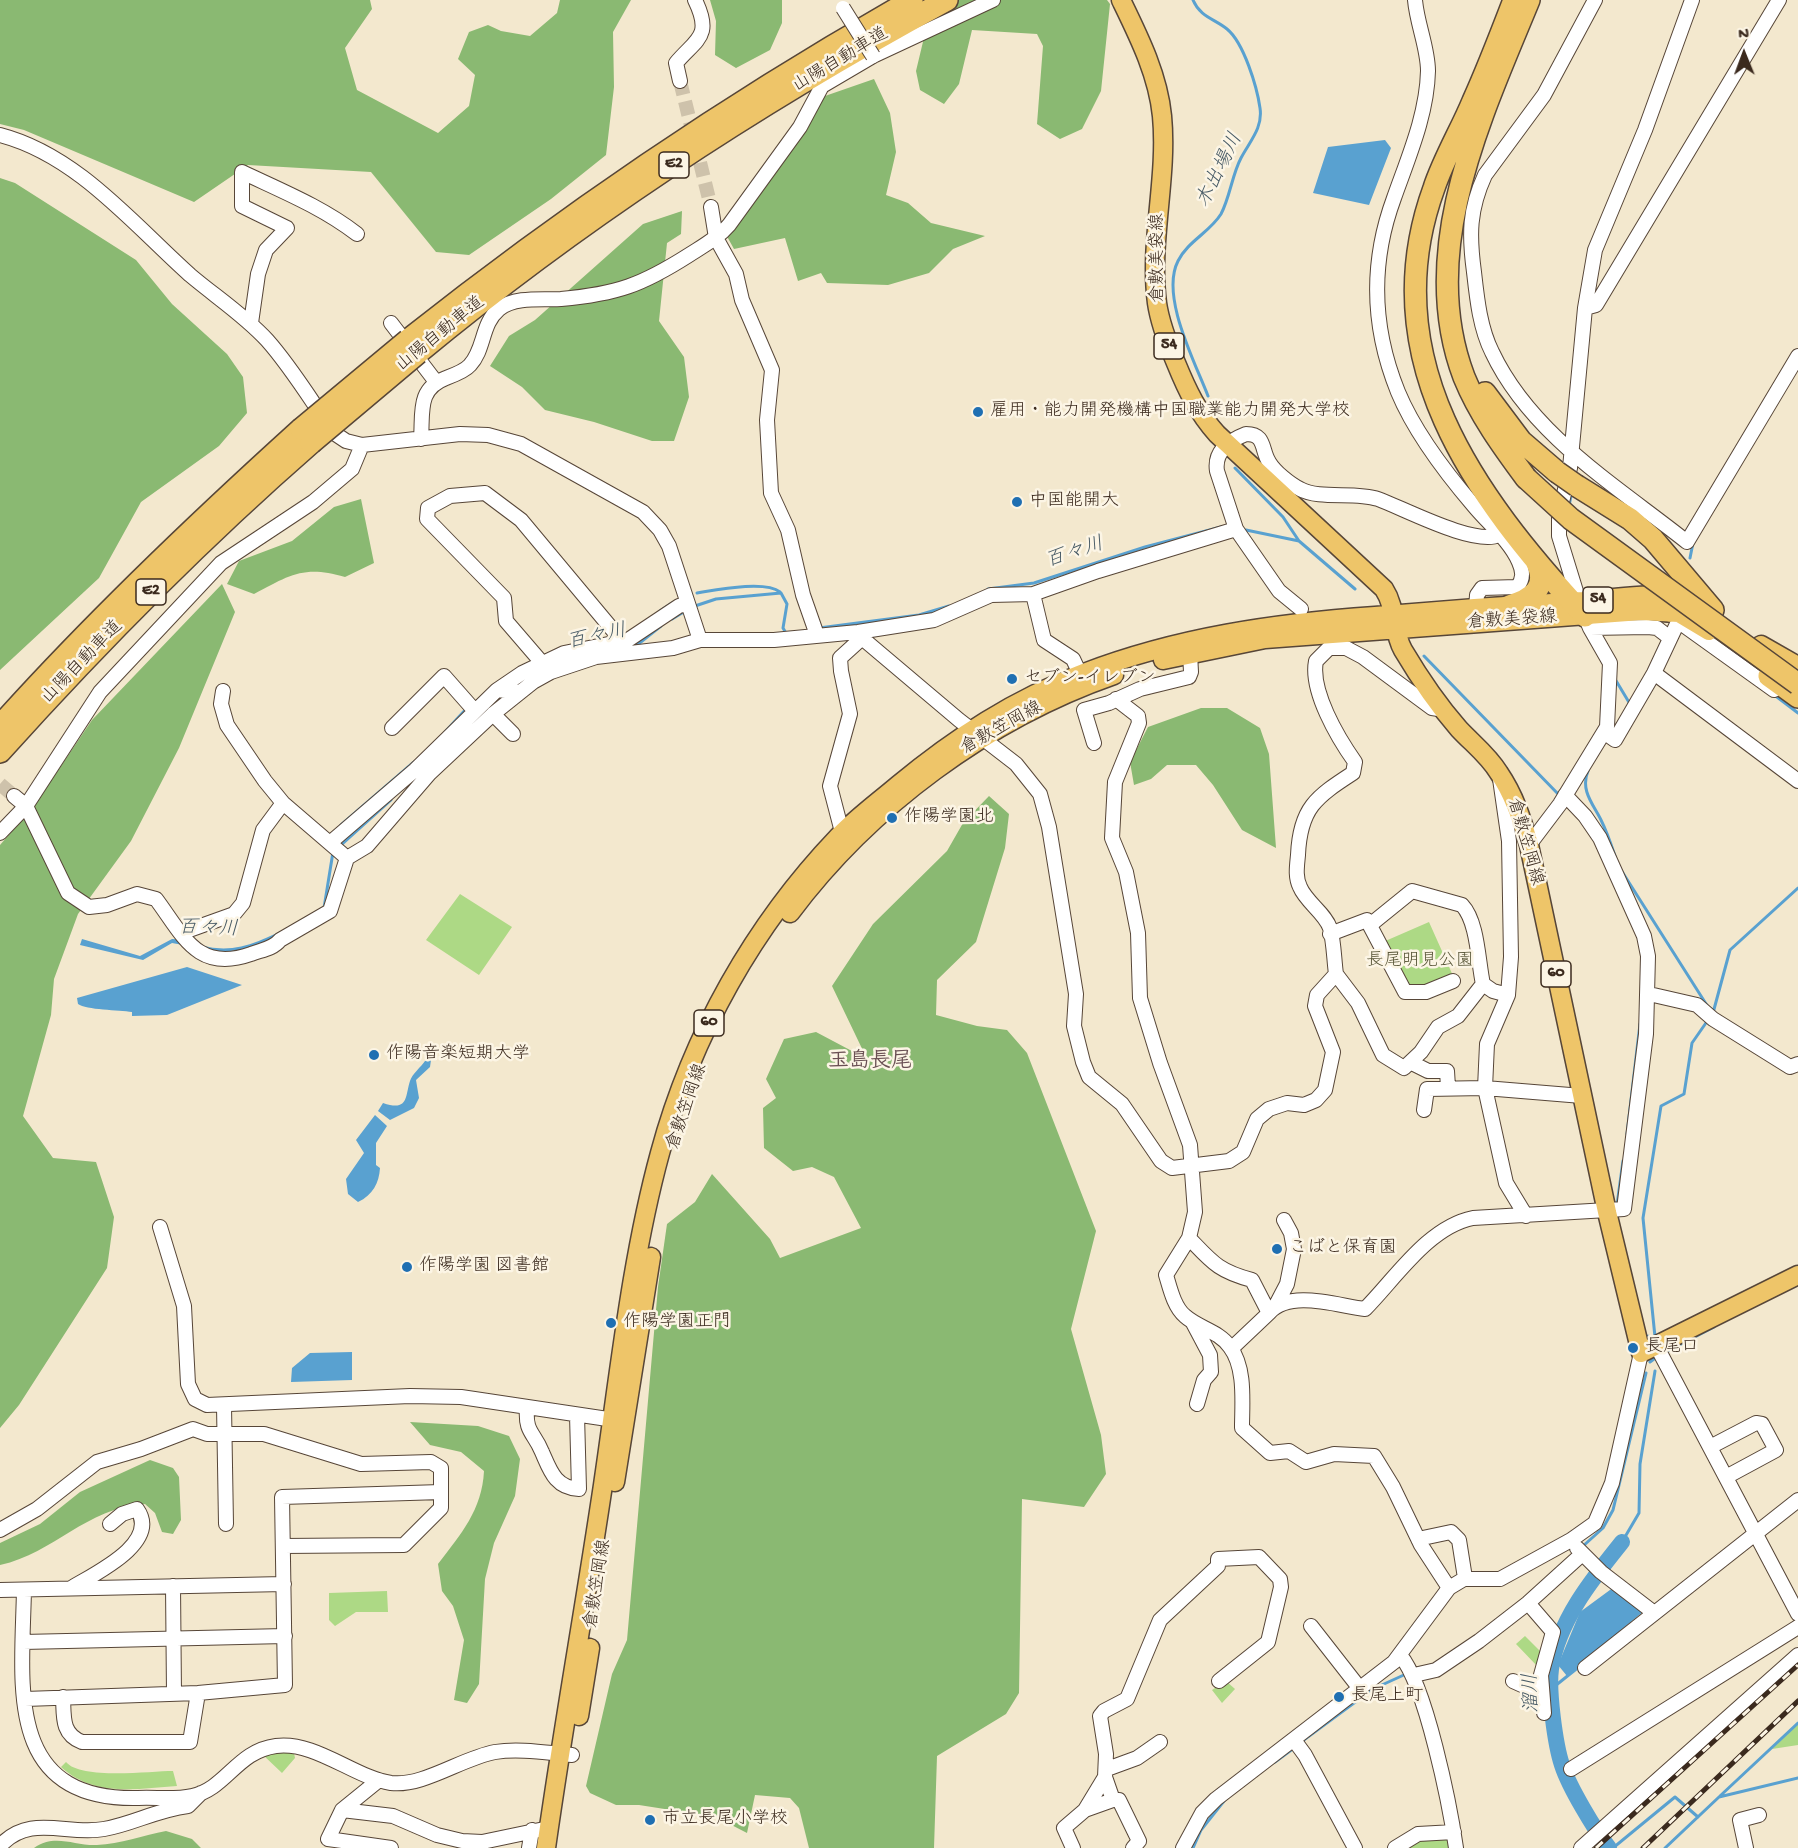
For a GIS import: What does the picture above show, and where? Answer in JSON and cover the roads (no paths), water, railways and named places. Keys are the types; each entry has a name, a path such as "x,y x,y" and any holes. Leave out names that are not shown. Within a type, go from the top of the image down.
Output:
{"highway":[{"name":"山陽自動車道","path":"0,726 117,602 220,502 306,436 560,224 648,162 831,46 912,0"},
{"name":"山陽自動車道","path":"413,346 469,311 657,176 840,60 947,0"},
{"path":"1514,0 1473,101 1442,168 1426,212 1415,286 1418,338 1429,386 1450,436 1478,485 1535,560 1581,612"},
{"path":"1526,478 1491,430 1465,378 1449,320 1447,270 1450,230 1459,188 1530,0"},
{"path":"1473,101 1440,218 1435,261 1437,313 1448,361 1467,406 1500,453 1580,526 1798,684"},
{"path":"1447,270 1462,336 1484,391 1521,441 1557,472 1642,528 1713,610"},
{"name":"山陽自動車道","path":"0,752 137,607 306,436"},
{"path":"1509,606 1527,600 1537,592 1541,580 1535,560"},
{"path":"1670,611 1681,605 1687,598 1685,576"},
{"name":"54","path":"1771,665 1798,671"},
{"name":"54","path":"1771,665 1797,703"}],"main road":[{"name":"倉敷美袋線","path":"1121,0 1150,65 1162,113 1164,141 1155,266 1157,305 1161,322 1194,404 1208,424 1228,444 1374,578 1388,595 1396,621"},
{"name":"倉敷美袋線","path":"1396,621 1509,606 1581,612 1661,595 1687,598 1713,610 1771,665"},
{"name":"倉敷美袋線","path":"1396,621 1581,612 1670,611 1695,621 1771,665"},
{"name":"倉敷笠岡線","path":"619,1420 645,1218 660,1152 690,1062 715,1009 746,957 796,884 842,832 947,745 1013,720 1086,686 1130,669 1190,653 1265,639 1396,621"},
{"name":"倉敷笠岡線","path":"558,1848 566,1755 619,1420 656,1219 672,1154 700,1066 754,962 799,901 864,829 956,756 977,733 1080,674 1152,650 1212,635 1288,623 1396,621"},
{"name":"倉敷笠岡線","path":"1396,621 1404,651 1445,710 1499,772 1512,794 1529,845 1582,1096 1655,1352"},
{"path":"1771,665 1798,666"},
{"path":"1655,1352 1798,1275"},
{"name":"倉敷笠岡線","path":"546,1848 540,1829 566,1755"}],"street":[{"path":"680,81 676,63 694,48 703,24 695,0"},
{"path":"421,439 423,402 427,390 436,382 469,366 476,357 485,327 500,308 521,301 560,299 636,286 716,238 729,225 800,127 822,86 873,56 993,0"},
{"path":"1415,0 1428,70 1415,140 1388,215 1377,257 1376,287 1381,336 1399,395 1420,432 1460,490 1518,560 1522,579 1512,589 1482,588 1477,595 1476,609"},
{"path":"1595,0 1544,95 1485,175 1470,216 1476,294 1492,353 1526,403 1555,436 1687,542 1798,356"},
{"path":"1529,845 1608,736 1610,663 1581,612 1558,525 1575,454 1585,308 1595,250 1645,130 1692,0"},
{"path":"1585,308 1596,305 1779,0"},
{"path":"843,8 873,56"},
{"path":"0,135 33,147 61,162 113,203 192,277 251,323 269,343 334,433 346,441 362,445 460,434 488,435 521,444 643,512 660,530 669,546 700,640"},
{"path":"251,323 258,274 266,250 286,228 242,206 242,172 340,220 357,234"},
{"path":"711,207 716,238 736,274 742,300 772,370 767,420 771,493 788,530 809,616 817,633"},
{"path":"391,323 436,382"},
{"path":"1301,609 1279,591 1236,529 1216,462 1219,452 1246,434 1257,436 1263,444 1271,465 1304,491 1366,496 1485,538 1499,535"},
{"path":"0,833 26,806 100,692 221,563 313,502 352,469 362,445"},
{"path":"540,661 506,621 504,598 427,519 428,508 450,496 485,493 521,520 625,643"},
{"path":"223,691 221,704 227,725 283,803 338,849 367,846 471,707 540,661 564,653 625,643 673,648 700,640 774,640 817,633 860,635 934,620 992,595 1033,594 1098,571 1236,529"},
{"path":"1033,594 1044,640 1073,659 1080,674"},
{"path":"14,796 26,806 68,893 89,907 107,905 137,894 156,899 185,938 212,957 242,957 276,945 280,940 330,911 338,849 425,769 519,692 533,682 572,663 625,643 679,606 688,608"},
{"path":"1581,612 1648,627 1667,635"},
{"path":"1608,736 1615,740 1627,721 1654,673 1667,635 1677,624 1682,624 1797,703"},
{"path":"860,635 1016,764 1040,794 1048,827 1076,994 1074,1026 1089,1077 1122,1104 1161,1161 1172,1168 1229,1161 1243,1152 1257,1119 1269,1109 1287,1103 1304,1105 1316,1100 1325,1090 1333,1052 1314,1006 1317,995 1336,974"},
{"path":"842,832 830,786 850,714 840,658 860,635"},
{"path":"1445,710 1432,708 1363,657 1346,648 1329,648 1316,661 1316,678 1326,713 1336,734 1355,762 1353,772 1322,793 1311,805 1302,821 1297,878 1300,888 1330,927 1336,974 1358,1003 1383,1055 1404,1068 1412,1064 1438,1027 1449,1018 1458,1016 1483,984"},
{"path":"1094,742 1084,710 1140,688 1189,677 1190,653"},
{"path":"1654,673 1798,781"},
{"path":"392,728 444,676 471,707"},
{"path":"499,690 519,692"},
{"path":"1116,699 1138,716 1138,723 1114,782 1112,838 1126,872 1136,923 1140,998 1160,1064 1190,1145 1195,1212 1189,1238 1166,1275 1176,1304 1183,1315 1211,1331 1232,1348 1242,1382 1242,1428 1254,1441 1270,1453 1289,1451 1306,1462 1334,1454 1374,1456 1393,1487 1418,1539 1449,1588"},
{"path":"493,714 513,734"},
{"path":"1499,772 1509,841 1512,900 1508,995 1487,1044 1485,1088 1506,1183 1526,1216"},
{"path":"1273,1309 1297,1301 1365,1310 1390,1284 1399,1269 1451,1224 1473,1218 1624,1209 1648,956 1644,936 1627,908 1600,838 1585,816 1563,800"},
{"path":"185,938 234,914 243,903 263,830 283,803"},
{"path":"1370,925 1412,891 1462,905 1475,938 1483,984 1493,991 1508,995"},
{"path":"1330,934 1364,920 1370,925 1405,992 1425,992 1453,981"},
{"path":"1645,996 1684,1000 1697,1005 1710,1017 1790,1067 1798,1064"},
{"path":"1412,1064 1428,1071 1447,1071 1448,1087"},
{"path":"1424,1110 1427,1089 1439,1091 1448,1087 1582,1096"},
{"path":"1232,1348 1273,1309 1283,1294 1294,1250 1291,1233 1284,1220"},
{"path":"160,1227 184,1306 190,1392 195,1399 207,1406 410,1396 461,1397 619,1420"},
{"path":"1189,1238 1217,1266 1231,1275 1252,1280 1273,1309"},
{"path":"1192,1321 1202,1338 1211,1372 1204,1380 1197,1404"},
{"path":"1655,1352 1755,1529 1798,1614"},
{"path":"1183,1848 1202,1813 1216,1799 1296,1743 1361,1690 1409,1668 1436,1670 1528,1602 1578,1550 1595,1523 1612,1483 1655,1352"},
{"path":"224,1406 226,1524"},
{"path":"527,1408 526,1423 534,1442 541,1449 547,1469 558,1480 579,1489 577,1415"},
{"path":"1710,1447 1756,1423 1762,1424 1776,1450 1726,1478"},
{"path":"0,1530 37,1509 97,1462 141,1449 193,1428 207,1434 264,1434 361,1464 431,1462 441,1468 441,1508 404,1545 283,1546"},
{"path":"25,1699 198,1693 285,1685 282,1497 441,1492"},
{"path":"1585,1668 1755,1529 1798,1500"},
{"path":"69,1589 123,1555 142,1534 143,1517 137,1509 122,1514 110,1524"},
{"path":"1418,1539 1450,1532 1459,1540 1465,1578"},
{"path":"1578,1550 1601,1572 1653,1612"},
{"path":"1456,1848 1454,1832 1409,1668 1449,1588 1465,1578 1500,1579 1578,1550"},
{"path":"1113,1800 1106,1773 1100,1716 1104,1711 1127,1699 1160,1620 1218,1566 1218,1559 1259,1557 1280,1578 1281,1587 1268,1642 1219,1682"},
{"path":"0,1590 284,1584"},
{"path":"173,1587 174,1694"},
{"path":"24,1590 23,1642 27,1727 37,1752 53,1773 72,1786 99,1797 192,1796 218,1783 249,1754 279,1745 298,1747 379,1780 396,1783 414,1781 497,1752 566,1755"},
{"path":"1528,1602 1553,1632 1543,1667 1544,1713"},
{"path":"1311,1626 1361,1690"},
{"path":"1571,1769 1798,1627"},
{"path":"23,1642 285,1636"},
{"path":"1581,1848 1798,1655"},
{"path":"1513,1681 1542,1694"},
{"path":"63,1697 64,1726 75,1739 82,1742 190,1742 198,1693"},
{"path":"1073,1848 1064,1828 1085,1810 1106,1773 1137,1758 1160,1743"},
{"path":"1296,1743 1355,1848"},
{"path":"379,1780 342,1810 327,1844 391,1848"},
{"path":"0,1846 9,1836 36,1826 82,1830 120,1825 162,1810 188,1806 201,1793"},
{"path":"1085,1810 1119,1800 1138,1846"},
{"path":"342,1810 393,1816 437,1835 462,1841 482,1842 540,1829"},
{"path":"1746,1848 1740,1820 1759,1815"},
{"path":"529,1848 540,1829"},
{"path":"1395,1848 1418,1834 1454,1832"}],"water":[{"path":"1385,140 1391,148 1369,205 1313,193 1328,147"},
{"path":"291,926 273,939 240,950 221,952 172,943 143,960 80,945 82,939 140,956 172,939 209,947 231,948 252,944"},
{"path":"187,967 242,985 167,1015 132,1016 132,1012 95,1009 78,1004 77,998"},
{"path":"431,1060 430,1067 416,1080 419,1098 414,1108 390,1120 378,1111 383,1103 402,1104 413,1076 425,1061"},
{"path":"375,1115 387,1126 376,1143 376,1165 380,1168 377,1184 358,1202 348,1194 346,1179 364,1153 356,1140"},
{"path":"352,1352 352,1380 291,1382 292,1368 310,1353"},
{"path":"1614,1587 1644,1611 1567,1676 1558,1665 1580,1612"}],"waterway":[{"name":"木出場川","path":"1193,0 1208,17 1227,29 1239,44 1253,77 1260,108 1260,122 1238,165 1221,214 1182,254 1174,275 1173,292 1181,329 1208,396"},
{"name":"木出場川","path":"1235,468 1283,517 1299,541 1355,589"},
{"path":"1569,506 1572,491"},
{"name":"百々川","path":"988,589 1034,583 1145,547 1221,527"},
{"name":"百々川","path":"1246,530 1299,541"},
{"path":"1690,558 1693,543"},
{"path":"697,593 752,586 773,588 780,592"},
{"name":"百々川","path":"692,607 716,599 781,593 787,604 783,628 786,633"},
{"path":"660,611 672,603"},
{"name":"百々川","path":"819,628 919,615 949,606"},
{"name":"百々川","path":"672,619 687,610"},
{"name":"百々川","path":"630,646 637,645 661,626"},
{"path":"1424,656 1561,797"},
{"path":"1615,679 1630,704"},
{"path":"1773,694 1798,713"},
{"name":"百々川","path":"483,713 503,696"},
{"path":"445,732 467,708"},
{"path":"341,825 414,762"},
{"path":"1588,771 1586,791 1601,820 1615,856"},
{"name":"百々川","path":"340,846 391,800"},
{"name":"百々川","path":"324,908 333,852"},
{"path":"1621,870 1708,1007"},
{"path":"1713,1013 1730,950 1798,888"},
{"path":"1645,1336 1655,1337 1643,1218 1661,1106 1684,1094 1692,1043 1708,1020"},
{"path":"1627,1134 1640,1024"},
{"path":"1617,1205 1623,1161"},
{"path":"1664,1353 1714,1327"},
{"path":"1650,1362 1658,1356"},
{"path":"1622,1542 1639,1513 1640,1464 1655,1371"},
{"path":"1582,1547 1603,1528 1613,1510 1646,1373"},
{"name":"溜川","path":"1609,1848 1583,1808 1562,1765 1553,1717 1550,1678 1555,1651 1569,1617 1589,1585 1622,1542"},
{"path":"1550,1690 1580,1666"},
{"path":"1301,1742 1373,1689 1406,1674"},
{"path":"1720,1796 1798,1723"},
{"path":"1275,1762 1294,1748"},
{"path":"1665,1848 1719,1797 1798,1778"},
{"path":"1613,1848 1675,1797 1698,1817"},
{"path":"1193,1848 1201,1830 1224,1801"}],"tunnel":[{"path":"680,81 711,207"},
{"path":"0,784 14,796"}],"railway":[{"path":"1596,1848 1798,1665"},
{"path":"1643,1848 1798,1701"}],"place":[{"name":"雇用・能力開発機構中国職業能力開発大学校","path":"978,412"},
{"name":"中国能開大","path":"1017,502"},
{"name":"セブン-イレブン","path":"1012,679"},
{"name":"作陽学園北","path":"892,818"},
{"name":"作陽音楽短期大学","path":"374,1055"},
{"name":"こばと保育園","path":"1277,1249"},
{"name":"作陽学園 図書館","path":"407,1267"},
{"name":"作陽学園正門","path":"611,1323"},
{"name":"長尾口","path":"1633,1348"},
{"name":"長尾上町","path":"1339,1697"},
{"name":"市立長尾小学校","path":"650,1820"}],"district":[{"name":"玉島長尾","path":"870,1063"}],"park label":[{"name":"長尾明見公園","path":"1420,962"}]}
